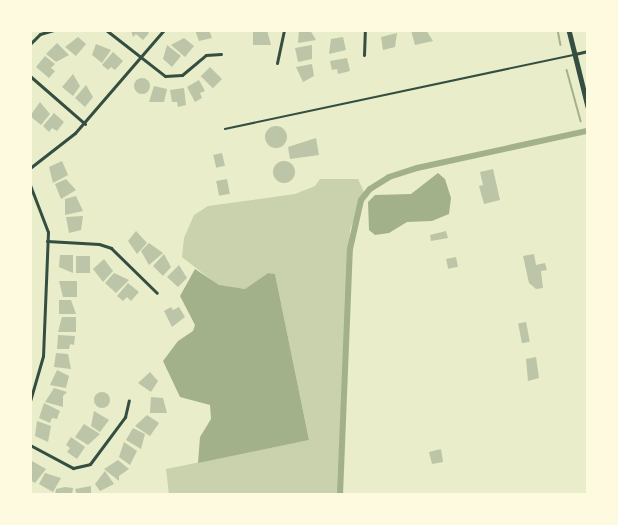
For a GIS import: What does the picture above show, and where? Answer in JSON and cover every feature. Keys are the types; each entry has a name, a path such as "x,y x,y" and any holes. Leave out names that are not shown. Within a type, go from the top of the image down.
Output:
{"main road":[{"path":"569,30 588,107"}],"street":[{"path":"30,44 40,34 54,30"},
{"path":"106,30 157,72 174,76 188,71 206,55 221,54"},
{"path":"30,168 85,124 164,30"},
{"path":"277,63 284,30"},
{"path":"364,55 365,30"},
{"path":"574,55 588,51"},
{"path":"30,76 85,124"},
{"path":"30,185 45,218 47,241 43,356 30,401"},
{"path":"47,241 99,244 111,249 157,293"},
{"path":"30,445 73,468 90,464 125,417 129,400"}],"lane":[{"path":"225,129 574,55"}],"shaded area":[{"path":"438,173 445,179 451,198 449,214 432,221 407,222 389,233 375,235 369,230 368,202 375,195 411,194"},
{"path":"320,179 358,179 364,192 350,230 340,495 169,495 166,469 309,440 275,274 268,273 245,289 219,286 182,257 184,238 194,215 208,206 295,194 315,186"},
{"path":"195,269 219,285 245,289 268,273 275,274 309,440 198,463 200,437 211,419 210,405 180,397 163,361 178,341 193,331 195,325 180,296"}],"building":[{"path":"131,30 146,30 149,33 143,40 136,34 133,37"},
{"path":"195,30 209,30 212,38 199,41"},
{"path":"253,30 267,30 271,45 253,45"},
{"path":"299,30 310,30 316,40 298,43"},
{"path":"411,30 426,30 433,41 415,45"},
{"path":"397,33 395,47 383,50 381,37"},
{"path":"78,37 86,44 76,56 65,47"},
{"path":"343,37 346,50 329,54 331,39"},
{"path":"184,38 194,46 185,57 171,45"},
{"path":"57,43 69,55 56,62 46,54"},
{"path":"96,44 111,50 102,63 92,55"},
{"path":"167,45 181,56 172,67 163,59"},
{"path":"312,45 312,59 298,62 295,48"},
{"path":"113,52 123,61 115,70 111,67 108,70 102,65"},
{"path":"45,56 55,64 51,68 55,71 49,78 36,67"},
{"path":"347,58 350,71 338,74 337,69 332,70 330,61"},
{"path":"312,64 314,76 303,82 296,67"},
{"path":"210,67 222,79 213,88 201,76"},
{"path":"73,74 80,86 73,96 62,87"},
{"path":"142,78 148,80 150,86 148,92 142,94 136,92 134,86 136,80"},
{"path":"199,80 205,91 200,93 202,98 195,102 187,87"},
{"path":"86,85 93,97 85,107 75,98"},
{"path":"154,86 167,89 164,102 149,102"},
{"path":"184,88 186,105 178,107 177,102 172,102 170,90"},
{"path":"40,102 50,114 41,125 30,116"},
{"path":"54,113 64,122 57,131 52,128 49,132 43,126"},
{"path":"276,126 284,129 287,137 284,145 276,148 268,145 265,137 268,129"},
{"path":"316,138 319,155 290,159 288,147"},
{"path":"222,153 225,166 216,168 213,155"},
{"path":"62,161 68,175 53,183 49,167"},
{"path":"284,161 292,164 295,172 292,180 284,183 276,180 273,172 276,164"},
{"path":"493,169 500,200 484,204 479,186 483,185 480,172"},
{"path":"66,179 76,190 61,199 55,184"},
{"path":"227,179 230,194 219,196 216,181"},
{"path":"76,196 83,211 65,215 65,199"},
{"path":"83,216 81,230 69,233 66,217"},
{"path":"136,231 147,243 137,254 128,241"},
{"path":"446,231 448,238 431,241 430,235"},
{"path":"149,243 163,253 149,265 141,251"},
{"path":"164,254 171,267 163,276 153,266"},
{"path":"534,254 536,265 545,263 547,270 541,271 543,288 536,289 529,283 523,256"},
{"path":"60,255 73,255 73,273 59,267"},
{"path":"76,256 90,256 90,273 76,273"},
{"path":"456,257 458,267 448,269 446,259"},
{"path":"104,259 113,271 103,282 93,269"},
{"path":"179,265 187,278 178,287 167,277"},
{"path":"114,273 129,280 116,293 105,283"},
{"path":"59,281 77,281 77,297 63,297"},
{"path":"128,283 139,292 131,301 127,297 123,301 117,296"},
{"path":"59,300 71,300 76,314 59,314"},
{"path":"171,307 173,310 179,307 185,317 172,327 164,311"},
{"path":"62,317 76,317 76,332 58,332"},
{"path":"526,322 530,342 522,343 518,324"},
{"path":"58,335 75,336 74,345 70,344 69,349 57,349"},
{"path":"56,353 68,354 71,369 54,367"},
{"path":"536,357 539,378 528,381 526,359"},
{"path":"57,370 69,376 66,388 50,385"},
{"path":"150,372 158,381 151,392 138,383"},
{"path":"54,388 67,392 63,396 63,407 45,402"},
{"path":"99,392 105,392 110,400 108,406 99,408 94,403 94,397"},
{"path":"151,397 163,398 167,413 150,413"},
{"path":"44,403 60,411 57,419 52,418 50,423 39,418"},
{"path":"94,411 109,420 100,432 91,426"},
{"path":"147,415 159,423 150,436 135,426"},
{"path":"37,421 51,426 48,442 35,436"},
{"path":"84,424 100,434 88,445 75,437"},
{"path":"133,428 145,434 141,449 126,440"},
{"path":"71,437 85,447 77,459 67,452 70,448 66,445"},
{"path":"124,442 137,451 130,465 119,457"},
{"path":"441,449 443,462 432,464 429,452"},
{"path":"118,460 129,469 119,476 119,481 104,469"},
{"path":"32,461 46,469 35,483 30,480"},
{"path":"105,471 114,484 100,491 95,484"},
{"path":"45,473 61,478 53,492 39,484"},
{"path":"91,486 91,495 77,495 75,489"},
{"path":"73,488 72,495 55,495 56,489"}],"waterway":[{"path":"558,30 561,45"},
{"path":"567,70 581,121"},
{"path":"340,495 350,249 361,200 370,189 389,177 417,168 586,131"}]}
